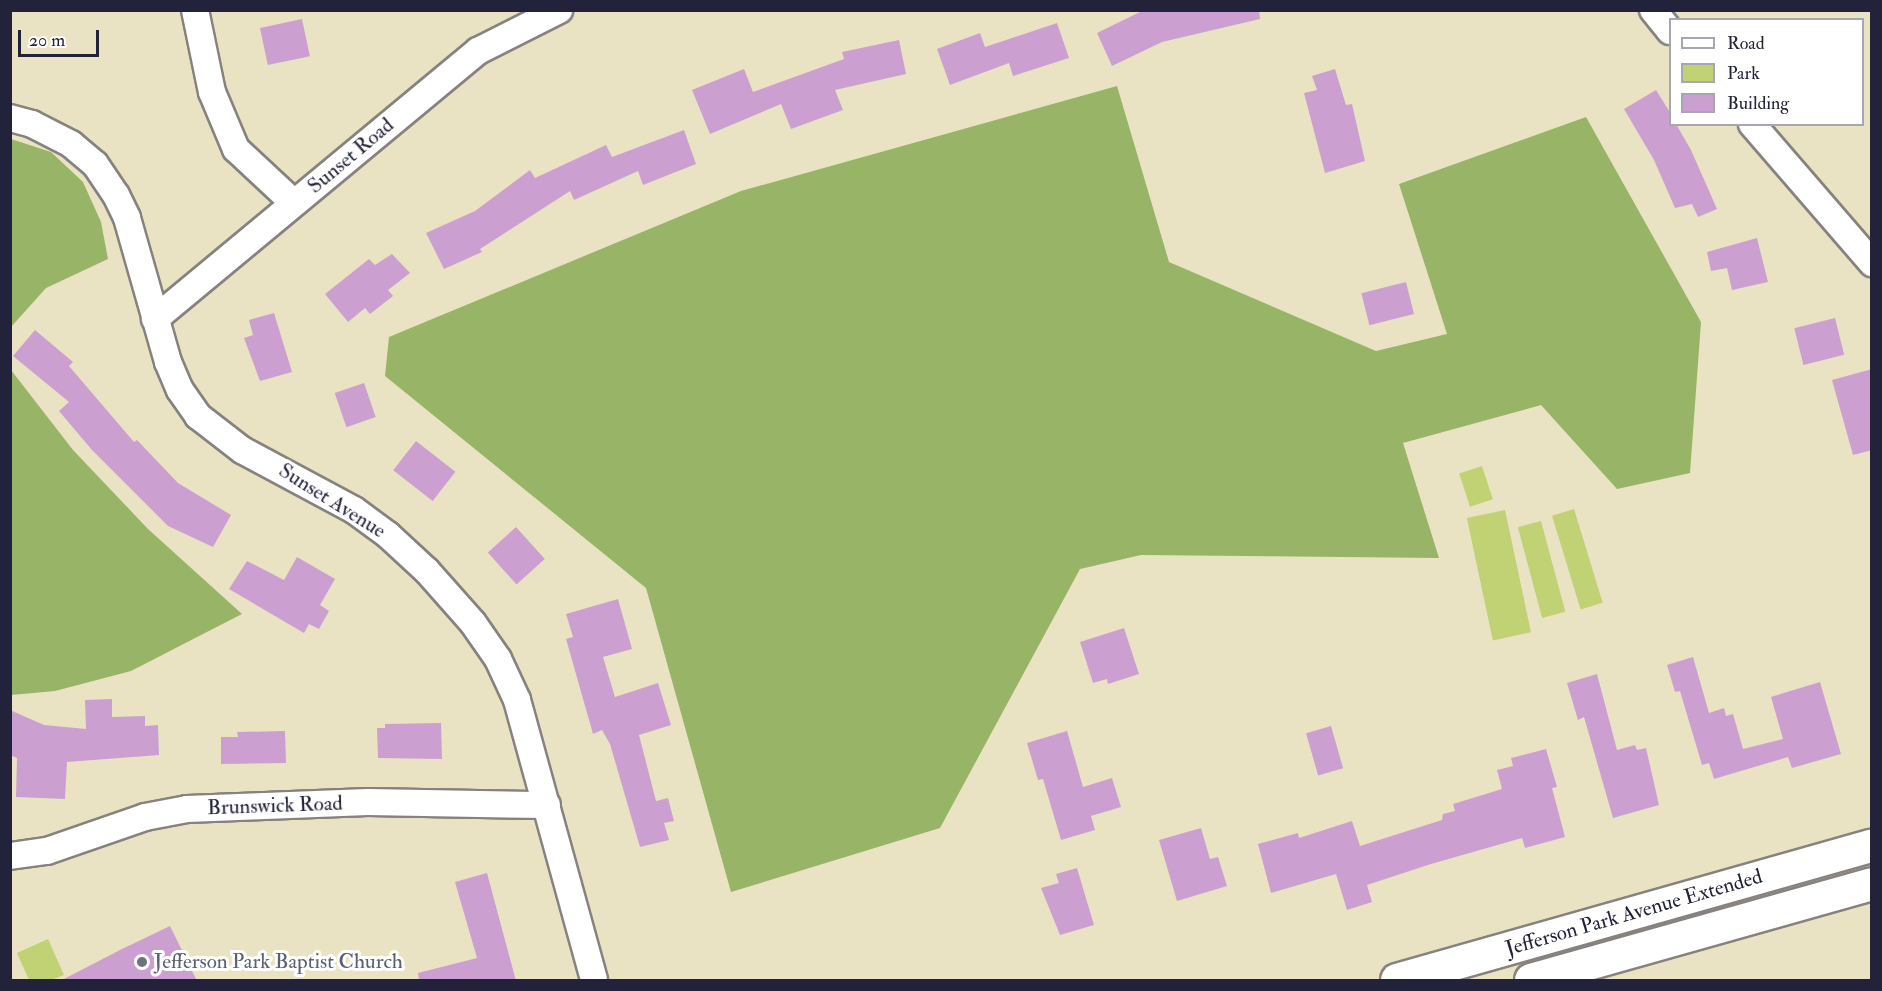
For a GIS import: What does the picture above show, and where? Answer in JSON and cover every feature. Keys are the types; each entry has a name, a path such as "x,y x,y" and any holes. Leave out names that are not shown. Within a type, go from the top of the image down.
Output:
{"street":[{"path":"195,10 212,92 236,148 294,203"},
{"name":"Sunset Road","path":"155,319 478,51 559,10"},
{"path":"1653,10 1669,29"},
{"name":"Sunset Avenue","path":"10,118 55,134 100,172 127,218 155,319 180,390 216,433 354,510 388,535 427,571 473,623 498,659 517,700 594,981"},
{"path":"1754,126 1872,263"},
{"name":"Brunswick Road","path":"10,856 47,851 145,817 187,809 368,802 547,805"},
{"name":"Jefferson Park Avenue Extended","path":"1397,981 1872,846"},
{"name":"Jefferson Park Avenue Extended","path":"1531,981 1872,884"}],"green space":[{"path":"1117,86 1169,262 1376,351 1447,334 1399,184 1586,117 1701,322 1690,473 1617,489 1541,405 1403,443 1439,558 1141,555 1080,569 940,828 731,892 646,588 385,376 389,337 741,191"},
{"path":"11,139 51,152 83,182 101,222 108,259 46,288 11,327"},
{"path":"11,370 73,450 148,529 242,614 131,671 55,691 11,695"},
{"path":"1482,466 1493,499 1470,507 1459,473"},
{"path":"1574,509 1603,603 1581,609 1552,516"},
{"path":"1505,510 1531,632 1493,640 1467,518"},
{"path":"1541,521 1565,612 1542,618 1518,527"},
{"path":"48,939 64,975 51,980 29,980 17,953"}],"building":[{"path":"1144,10 1259,10 1260,19 1162,42 1112,66 1097,33"},
{"path":"302,19 310,56 268,65 260,28"},
{"path":"1057,23 1069,58 1013,76 1009,63 950,85 937,49 980,33 985,47"},
{"path":"899,40 906,74 835,90 843,110 791,129 781,104 710,134 692,90 744,69 753,92 844,59 842,52"},
{"path":"1335,69 1346,105 1352,104 1365,161 1325,173 1304,93 1317,90 1312,76"},
{"path":"1656,90 1669,111 1669,126 1677,126 1691,150 1717,209 1698,217 1692,204 1675,208 1654,160 1624,109"},
{"path":"684,130 696,164 643,185 638,171 574,200 570,191 480,249 482,252 444,269 426,233 475,211 530,170 535,178 606,145 612,157"},
{"path":"1757,238 1768,282 1732,290 1727,268 1711,271 1707,252"},
{"path":"392,254 410,273 388,290 393,296 370,314 365,308 348,322 325,294 369,259 375,265"},
{"path":"1406,282 1414,314 1369,325 1361,293"},
{"path":"274,313 292,372 260,381 244,338 253,335 249,320"},
{"path":"1835,318 1844,355 1803,365 1794,328"},
{"path":"35,330 73,362 69,366 134,442 137,440 178,483 231,515 213,547 168,526 92,450 59,411 69,402 13,356"},
{"path":"1872,369 1872,450 1853,455 1832,380"},
{"path":"364,383 376,417 346,427 335,393"},
{"path":"416,441 455,472 433,501 393,470"},
{"path":"516,527 545,559 517,584 488,552"},
{"path":"297,557 335,579 320,605 329,611 319,629 309,624 304,633 229,589 247,561 284,580"},
{"path":"618,599 632,649 603,657 615,697 658,683 671,725 639,735 656,801 668,798 674,821 664,823 669,840 640,847 610,744 602,730 593,734 566,639 573,637 566,614"},
{"path":"1124,628 1139,674 1108,684 1107,679 1093,683 1080,642"},
{"path":"1693,657 1709,713 1724,708 1726,716 1733,714 1743,749 1783,739 1771,697 1820,682 1841,754 1792,768 1788,757 1714,779 1709,763 1702,765 1680,691 1675,692 1667,665"},
{"path":"1597,674 1617,750 1635,745 1637,750 1646,748 1659,805 1613,818 1584,717 1578,720 1567,683"},
{"path":"112,699 112,717 145,716 145,726 158,725 159,755 67,762 65,799 16,797 17,758 10,755 10,710 44,725 86,729 85,700"},
{"path":"441,723 442,759 378,758 377,728 385,728 385,724"},
{"path":"1331,726 1343,768 1318,775 1306,733"},
{"path":"285,731 286,763 221,764 221,737 238,737 237,732"},
{"path":"1067,731 1083,787 1112,778 1121,807 1091,816 1095,830 1061,840 1043,779 1038,780 1027,743"},
{"path":"1546,749 1557,787 1552,788 1565,837 1525,848 1522,838 1367,885 1372,902 1347,910 1336,874 1271,893 1258,844 1298,833 1299,838 1352,821 1360,846 1442,820 1443,814 1455,811 1453,804 1502,789 1497,770 1513,766 1511,758"},
{"path":"1201,828 1210,859 1218,857 1227,886 1177,901 1159,840"},
{"path":"1077,868 1094,925 1060,935 1041,888 1059,883 1056,874"},
{"path":"487,873 516,981 419,981 418,973 477,958 455,882"},
{"name":"Jefferson Park Baptist Church","path":"170,926 197,981 60,981 122,949"}],"place":[{"name":"Jefferson Park Baptist Church","path":"142,962"}]}
